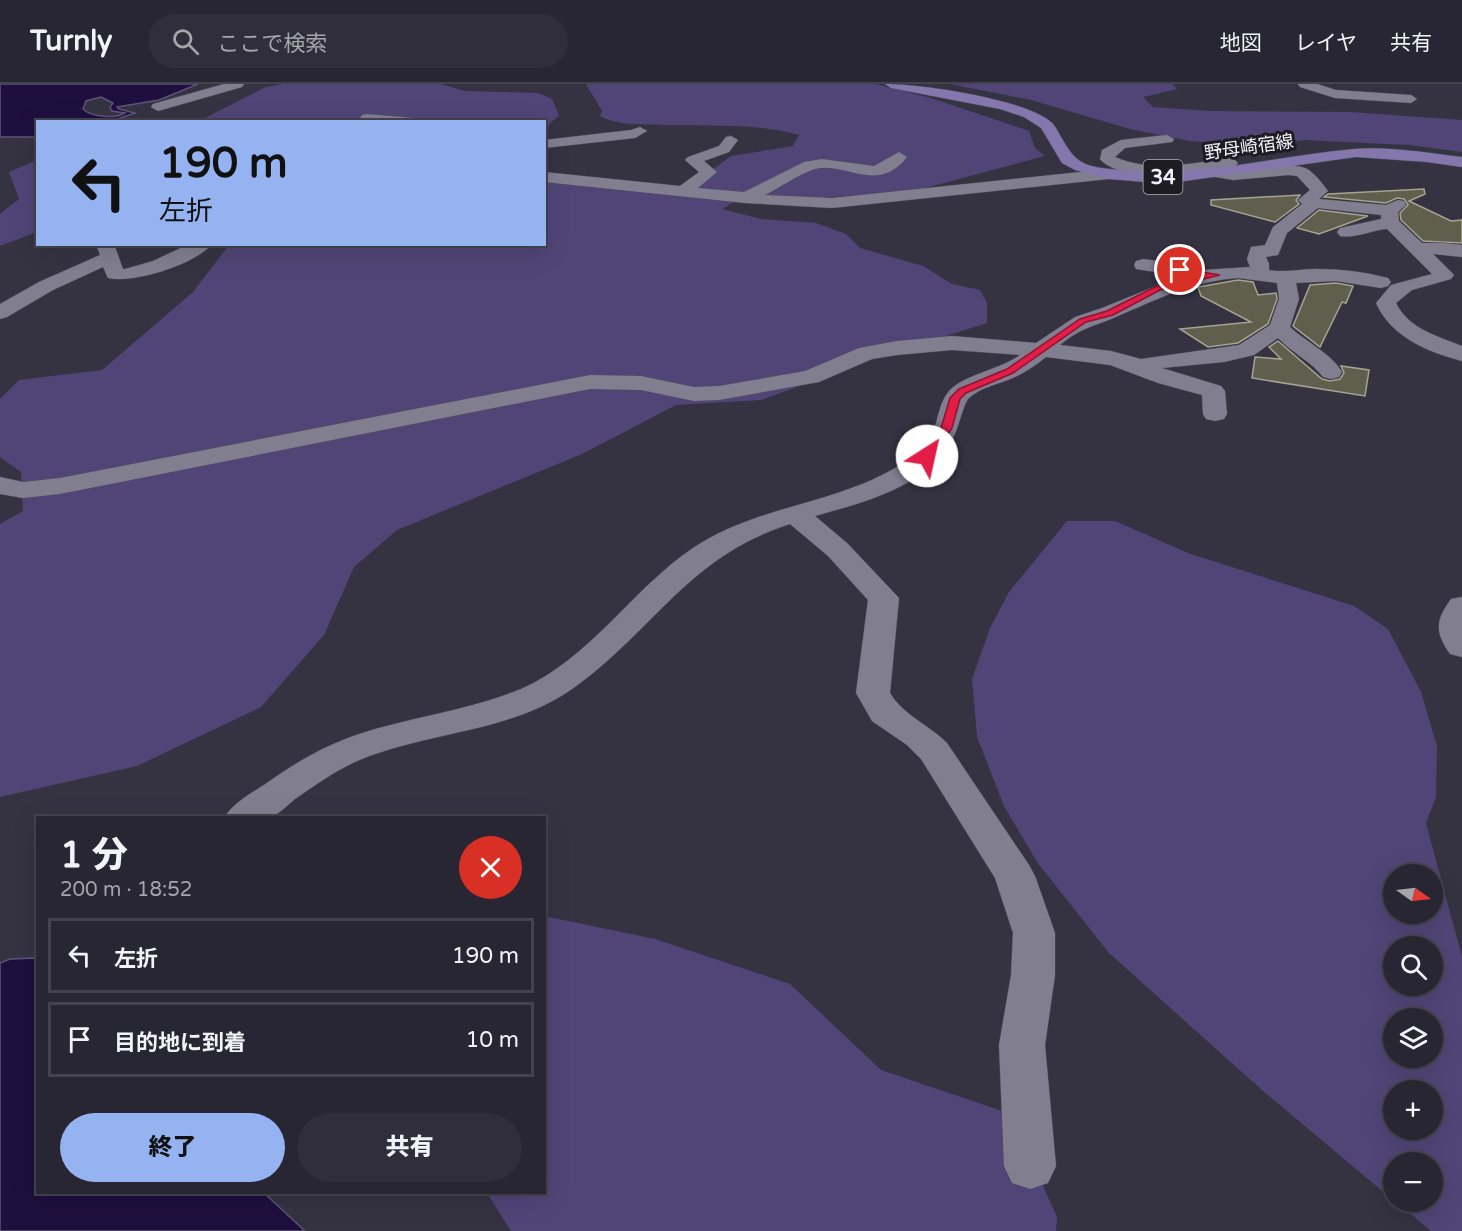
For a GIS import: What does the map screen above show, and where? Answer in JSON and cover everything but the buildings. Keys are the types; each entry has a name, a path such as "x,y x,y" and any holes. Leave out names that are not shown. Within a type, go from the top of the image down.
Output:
{"main road":[{"name":"野母崎宿線","path":"891,84 1002,106 1029,114 1047,125 1067,160 1080,167 1109,174 1158,177 1356,153 1428,157 1462,162"}],"street":[{"path":"158,107 238,84"},
{"path":"1304,84 1335,94 1411,99"},
{"path":"367,118 390,120"},
{"path":"546,144 635,134 640,131"},
{"path":"1167,139 1121,144 1107,153 1108,159 1130,166 1163,170 1261,160 1277,163"},
{"path":"684,191 709,172 693,160 724,149 731,140"},
{"path":"745,198 805,167 822,165 874,172 888,168 899,157"},
{"path":"1209,172 1233,175 1288,170 1302,172 1320,191 1306,200 1393,213 1417,249 1444,275 1435,279"},
{"path":"546,177 745,198 832,203 1109,174"},
{"path":"1258,274 1260,264 1256,260 1257,251 1272,251 1279,231 1314,202"},
{"path":"1346,232 1369,225 1393,213"},
{"path":"0,313 107,251 115,274 122,276 145,270 199,247"},
{"path":"141,289 156,284 164,274 199,247"},
{"path":"1417,249 1444,248 1462,251"},
{"path":"1143,266 1216,275"},
{"path":"246,816 342,753 507,708 560,681 610,640 659,589 698,558 727,540 794,513 868,489 908,471 927,456 940,438 946,428 955,398 962,391 1010,371 1083,320 1110,313 1158,288 1240,272 1286,279 1337,275 1384,295 1391,316 1398,324 1462,354"},
{"path":"1384,295 1386,303 1392,293 1408,284 1435,279 1462,278"},
{"path":"1139,366 1246,350 1279,328 1289,299 1286,279"},
{"path":"1279,328 1299,347 1328,367 1331,372"},
{"path":"0,485 10,489 40,488 96,479 590,382 641,384 681,393 702,394 811,377 867,353 952,343 1111,358 1139,366 1166,378 1213,391 1215,414"},
{"path":"794,513 838,550 884,597 873,693 884,713 920,737 934,751 1016,876 1034,933 1033,975 1022,1045 1030,1166"},
{"path":"1462,606 1455,615 1453,629 1462,647"}],"shaded area":[{"path":"0,84 198,84 159,100 117,107 135,113 114,120 36,120 36,137 0,137","holes":["101,97 113,103 110,107 112,111 125,113 103,116 83,109 86,101"]},
{"path":"282,84 441,84 465,91 538,93 552,99 559,116 550,123 546,132 546,120 201,120 266,87"},
{"path":"586,84 875,84 931,98 1029,131 1035,148 1045,156 914,191 834,197 737,200 722,209 761,219 816,223 846,234 860,248 923,266 952,284 980,290 987,303 987,323 864,362 761,400 676,405 582,454 397,530 354,567 324,635 261,707 137,766 0,797 0,524 23,511 21,472 0,457 0,399 19,380 102,370 193,292 228,246 546,246 546,179 689,187 731,156 793,146 799,135 750,127 623,123 600,116 602,111"},
{"path":"950,84 1172,84 1177,89 1143,97 1153,107 1210,111 1350,112 1462,120 1462,152 1409,145 1304,140 1264,146 1190,141 1130,129 1031,100"},
{"path":"36,160 36,232 0,246 0,214 19,199 9,172"},
{"path":"1067,521 1115,521 1188,553 1354,606 1388,629 1421,692 1437,746 1436,797 1426,823 1437,864 1383,864 1383,924 1443,924 1443,886 1462,957 1462,1231 1431,1231 1408,1212 1443,1212 1443,1152 1383,1152 1383,1192 1263,1091 1109,953 1037,862 1004,806 977,737 972,679 990,628 1009,592"},
{"path":"546,916 655,939 790,984 881,1070 1011,1114 1057,1217 1056,1231 511,1231 488,1194 546,1194"},
{"path":"36,958 36,1194 265,1194 305,1231 0,1231 0,963 10,959"}],"route":[{"path":"927,456 946,428 955,398 962,391 1010,371 1083,320 1110,313 1158,288 1216,275 1180,270"}]}
